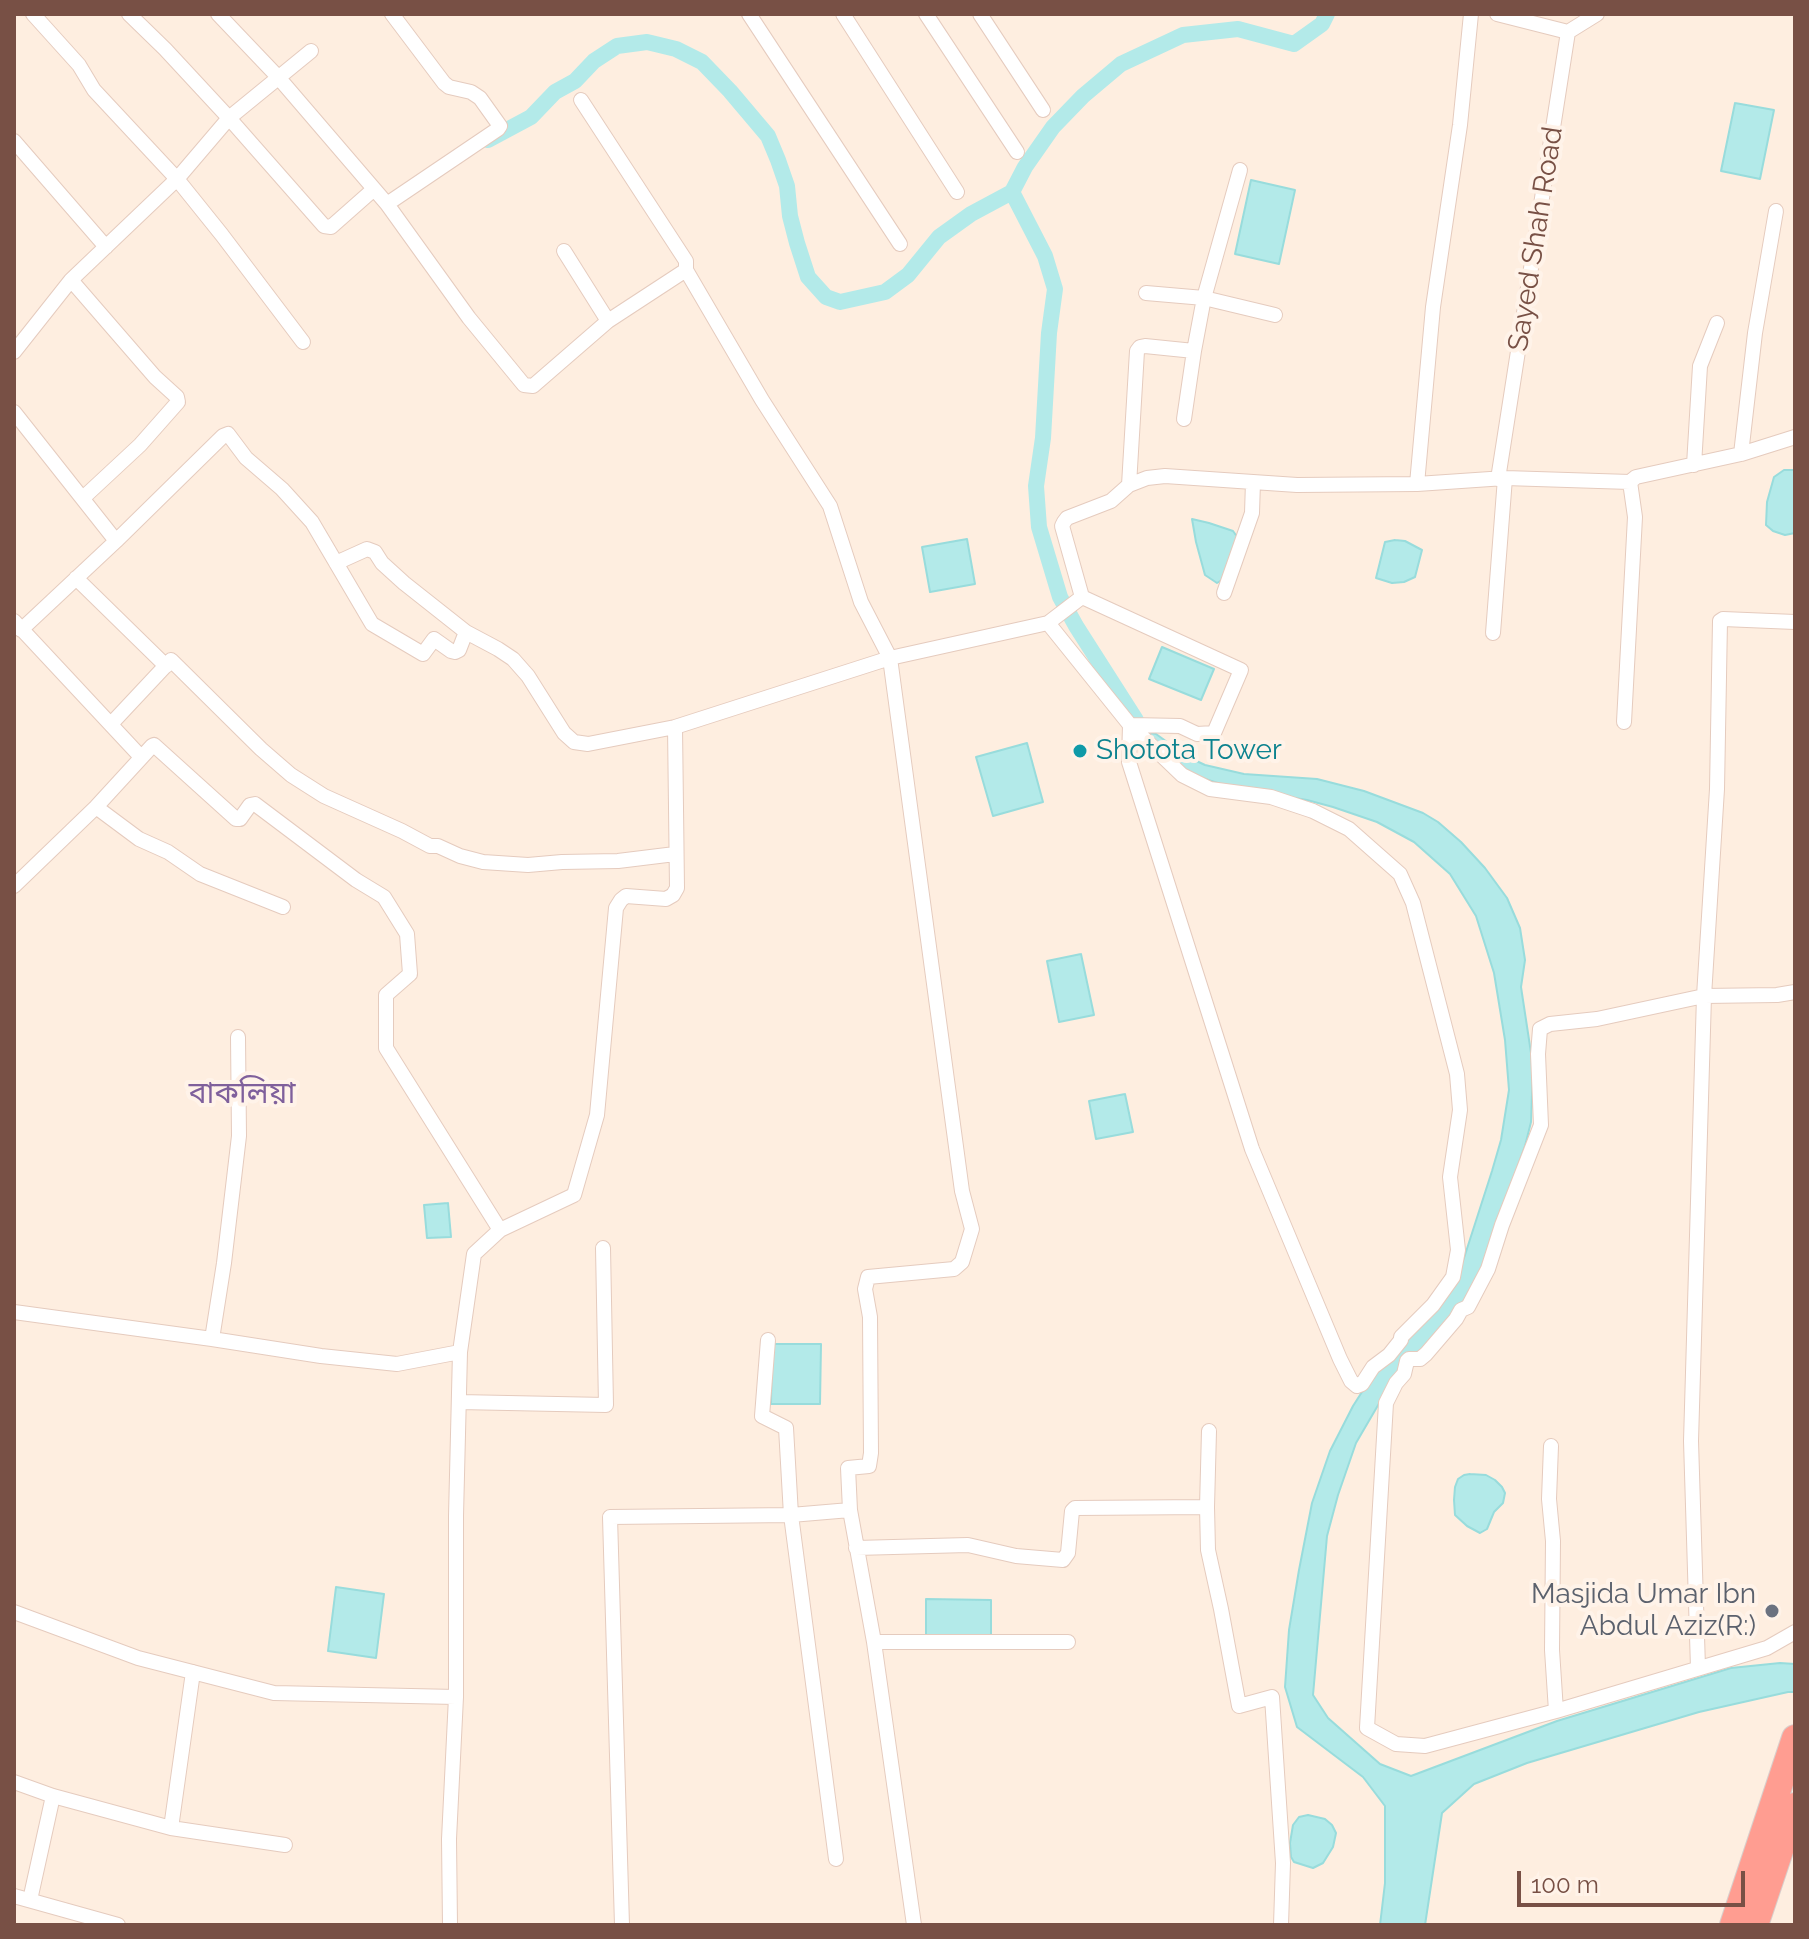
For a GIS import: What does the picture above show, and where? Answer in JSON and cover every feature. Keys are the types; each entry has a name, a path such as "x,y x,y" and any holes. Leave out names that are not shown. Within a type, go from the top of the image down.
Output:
{"highway":[{"path":"1733,1925 1795,1738"},
{"path":"1755,1925 1795,1806"}],"street":[{"path":"33,14 79,65 94,90 177,179 303,342"},
{"path":"129,14 229,118 324,226 328,228 374,189"},
{"path":"218,14 278,77 387,204 469,318 524,385 533,386 608,321 686,270"},
{"path":"387,204 500,126 480,98 444,83 392,14"},
{"path":"749,14 900,244"},
{"path":"843,14 957,192"},
{"path":"926,14 1017,152"},
{"path":"980,14 1043,110"},
{"path":"1417,484 1433,307 1460,125 1471,14"},
{"path":"1497,14 1568,32 1597,14"},
{"name":"Sayed Shah Road","path":"1493,633 1502,478 1568,32"},
{"path":"14,352 71,280 177,179 229,118 311,51"},
{"path":"581,100 686,261 686,270 762,400 830,506 861,602 890,658 962,1191 972,1229 962,1262 954,1269 868,1277 865,1289 870,1317 871,1453 869,1466 848,1468 850,1510 874,1642 914,1925"},
{"path":"14,141 106,247"},
{"path":"1184,419 1204,298 1240,170"},
{"path":"1741,454 1755,333 1776,211"},
{"path":"564,251 608,321"},
{"path":"71,280 155,377 177,397 178,402 140,445 83,498"},
{"path":"1146,293 1204,298 1275,315"},
{"path":"1694,465 1700,366 1717,323"},
{"path":"1129,485 1137,351 1145,346 1194,351"},
{"path":"14,412 116,541"},
{"path":"141,757 18,626 76,578 228,434 246,458 282,489 312,522 372,624 420,654 434,639 455,652 459,650 466,632"},
{"path":"1130,725 1180,726 1197,734 1214,733 1241,670 1082,597 1062,526 1067,518 1111,501 1129,485 1147,478 1165,476 1297,485 1417,484 1502,478 1630,482 1636,477 1741,454 1795,437"},
{"path":"1224,593 1252,513 1253,482"},
{"path":"1624,722 1635,517 1630,482"},
{"path":"336,563 367,549 375,552 382,563 404,583 466,632 513,659 528,676 564,733 574,742 588,744 675,727 890,658 1048,623 1082,597"},
{"path":"76,578 166,666"},
{"path":"1698,1668 1691,1441 1704,996 1717,789 1720,621 1795,622"},
{"path":"1048,623 1130,725 1182,775 1210,789 1271,797 1313,811 1349,829 1400,874 1413,903 1457,1074 1460,1110 1450,1177 1458,1250 1453,1277 1433,1305 1357,1386 1351,1381 1340,1359 1252,1149 1129,762 1130,725"},
{"path":"111,724 170,661 174,661 291,775 324,796 430,846 483,862 528,865 618,861 675,854"},
{"path":"450,1925 449,1839 456,1697 460,1352 474,1254 500,1230 574,1195 597,1115 616,908 626,896 666,899 677,888 675,727"},
{"path":"14,886 96,807 152,746 157,746 236,819 240,819 250,805 255,804 356,880 384,897 407,934 410,974 386,995 386,1048 500,1230"},
{"path":"96,807 139,839 168,852 200,874 283,907"},
{"path":"1795,992 1704,996 1597,1019 1550,1024 1540,1029 1541,1125 1488,1269 1468,1307 1461,1310 1426,1354 1420,1359 1407,1361 1404,1374 1386,1403 1367,1728 1396,1744 1425,1746 1556,1711 1767,1648 1795,1632"},
{"path":"212,1339 239,1136 238,1037"},
{"path":"459,1402 606,1405 603,1248"},
{"path":"14,1312 397,1364 460,1352"},
{"path":"768,1340 762,1416 786,1428 791,1515 836,1859"},
{"path":"1209,1431 1208,1550 1239,1706 1272,1697 1283,1863 1281,1925"},
{"path":"1551,1446 1549,1499 1553,1541 1552,1650 1556,1711"},
{"path":"856,1548 968,1545 1016,1556 1063,1560 1068,1553 1072,1511 1075,1508 1207,1507"},
{"path":"622,1925 610,1517 791,1515 850,1510"},
{"path":"14,1612 138,1658 274,1693 456,1697"},
{"path":"874,1642 1068,1642"},
{"path":"171,1828 193,1672"},
{"path":"14,1782 53,1796 171,1828 285,1845"},
{"path":"30,1900 53,1796"},
{"path":"14,1896 118,1925"}],"water":[{"path":"1735,103 1774,110 1760,179 1721,171"},
{"path":"1251,180 1295,190 1279,264 1235,254"},
{"path":"1784,470 1795,470 1795,533 1785,535 1766,525 1767,502 1774,477"},
{"path":"1192,519 1233,531 1238,538 1222,580 1217,583 1205,575"},
{"path":"967,539 975,584 930,592 922,547"},
{"path":"1405,541 1422,550 1415,577 1392,583 1376,578 1385,542"},
{"path":"1162,647 1214,669 1201,700 1149,679"},
{"path":"1150,733 1205,765 1244,774 1317,779 1364,791 1423,813 1461,842 1485,868 1507,898 1520,928 1525,960 1521,987 1533,1066 1531,1122 1474,1290 1384,1395 1356,1443 1338,1495 1327,1536 1313,1695 1328,1718 1380,1764 1411,1776 1557,1721 1731,1668 1795,1664 1795,1692 1699,1712 1527,1763 1474,1784 1442,1813 1425,1925 1380,1925 1385,1883 1385,1806 1363,1777 1297,1727 1285,1687 1289,1630 1312,1503 1330,1451 1376,1370 1451,1288 1492,1171 1501,1140 1509,1090 1494,973 1476,916 1450,874 1414,842 1377,822 1333,807 1233,788 1193,775 1180,768 1150,737"},
{"path":"1027,743 1043,802 993,816 976,757"},
{"path":"1081,954 1094,1015 1059,1022 1047,961"},
{"path":"1125,1094 1133,1132 1096,1139 1089,1101"},
{"path":"448,1203 451,1237 427,1238 424,1205"},
{"path":"772,1344 821,1344 820,1404 771,1404"},
{"path":"1470,1474 1486,1475 1495,1480 1505,1493 1503,1503 1494,1512 1487,1529 1480,1533 1455,1515 1455,1487 1458,1479"},
{"path":"336,1587 384,1594 376,1658 328,1651"},
{"path":"926,1599 991,1600 991,1639 926,1639"},
{"path":"1308,1815 1325,1819 1336,1833 1333,1847 1323,1863 1313,1868 1294,1862 1291,1857 1293,1825 1299,1817"}],"waterway":[{"path":"1012,192 1053,127 1121,64 1183,35 1238,29 1294,44 1322,24 1327,14"},
{"path":"488,140 531,117 555,92 575,81 594,61 617,46 647,42 676,49 702,62 768,136 787,186 790,216 808,277 826,297 840,302 885,292 908,275 939,237 971,214 1012,192"},
{"path":"1012,192 1045,256 1055,289 1036,486 1039,527 1060,597 1136,720"}],"place":[{"name":"Shotota Tower","path":"1080,751"},
{"name":"Masjida Umar Ibn Abdul Aziz(R:)","path":"1772,1611"}],"district":[{"name":"বাকলিয়া","path":"242,1094"}]}
